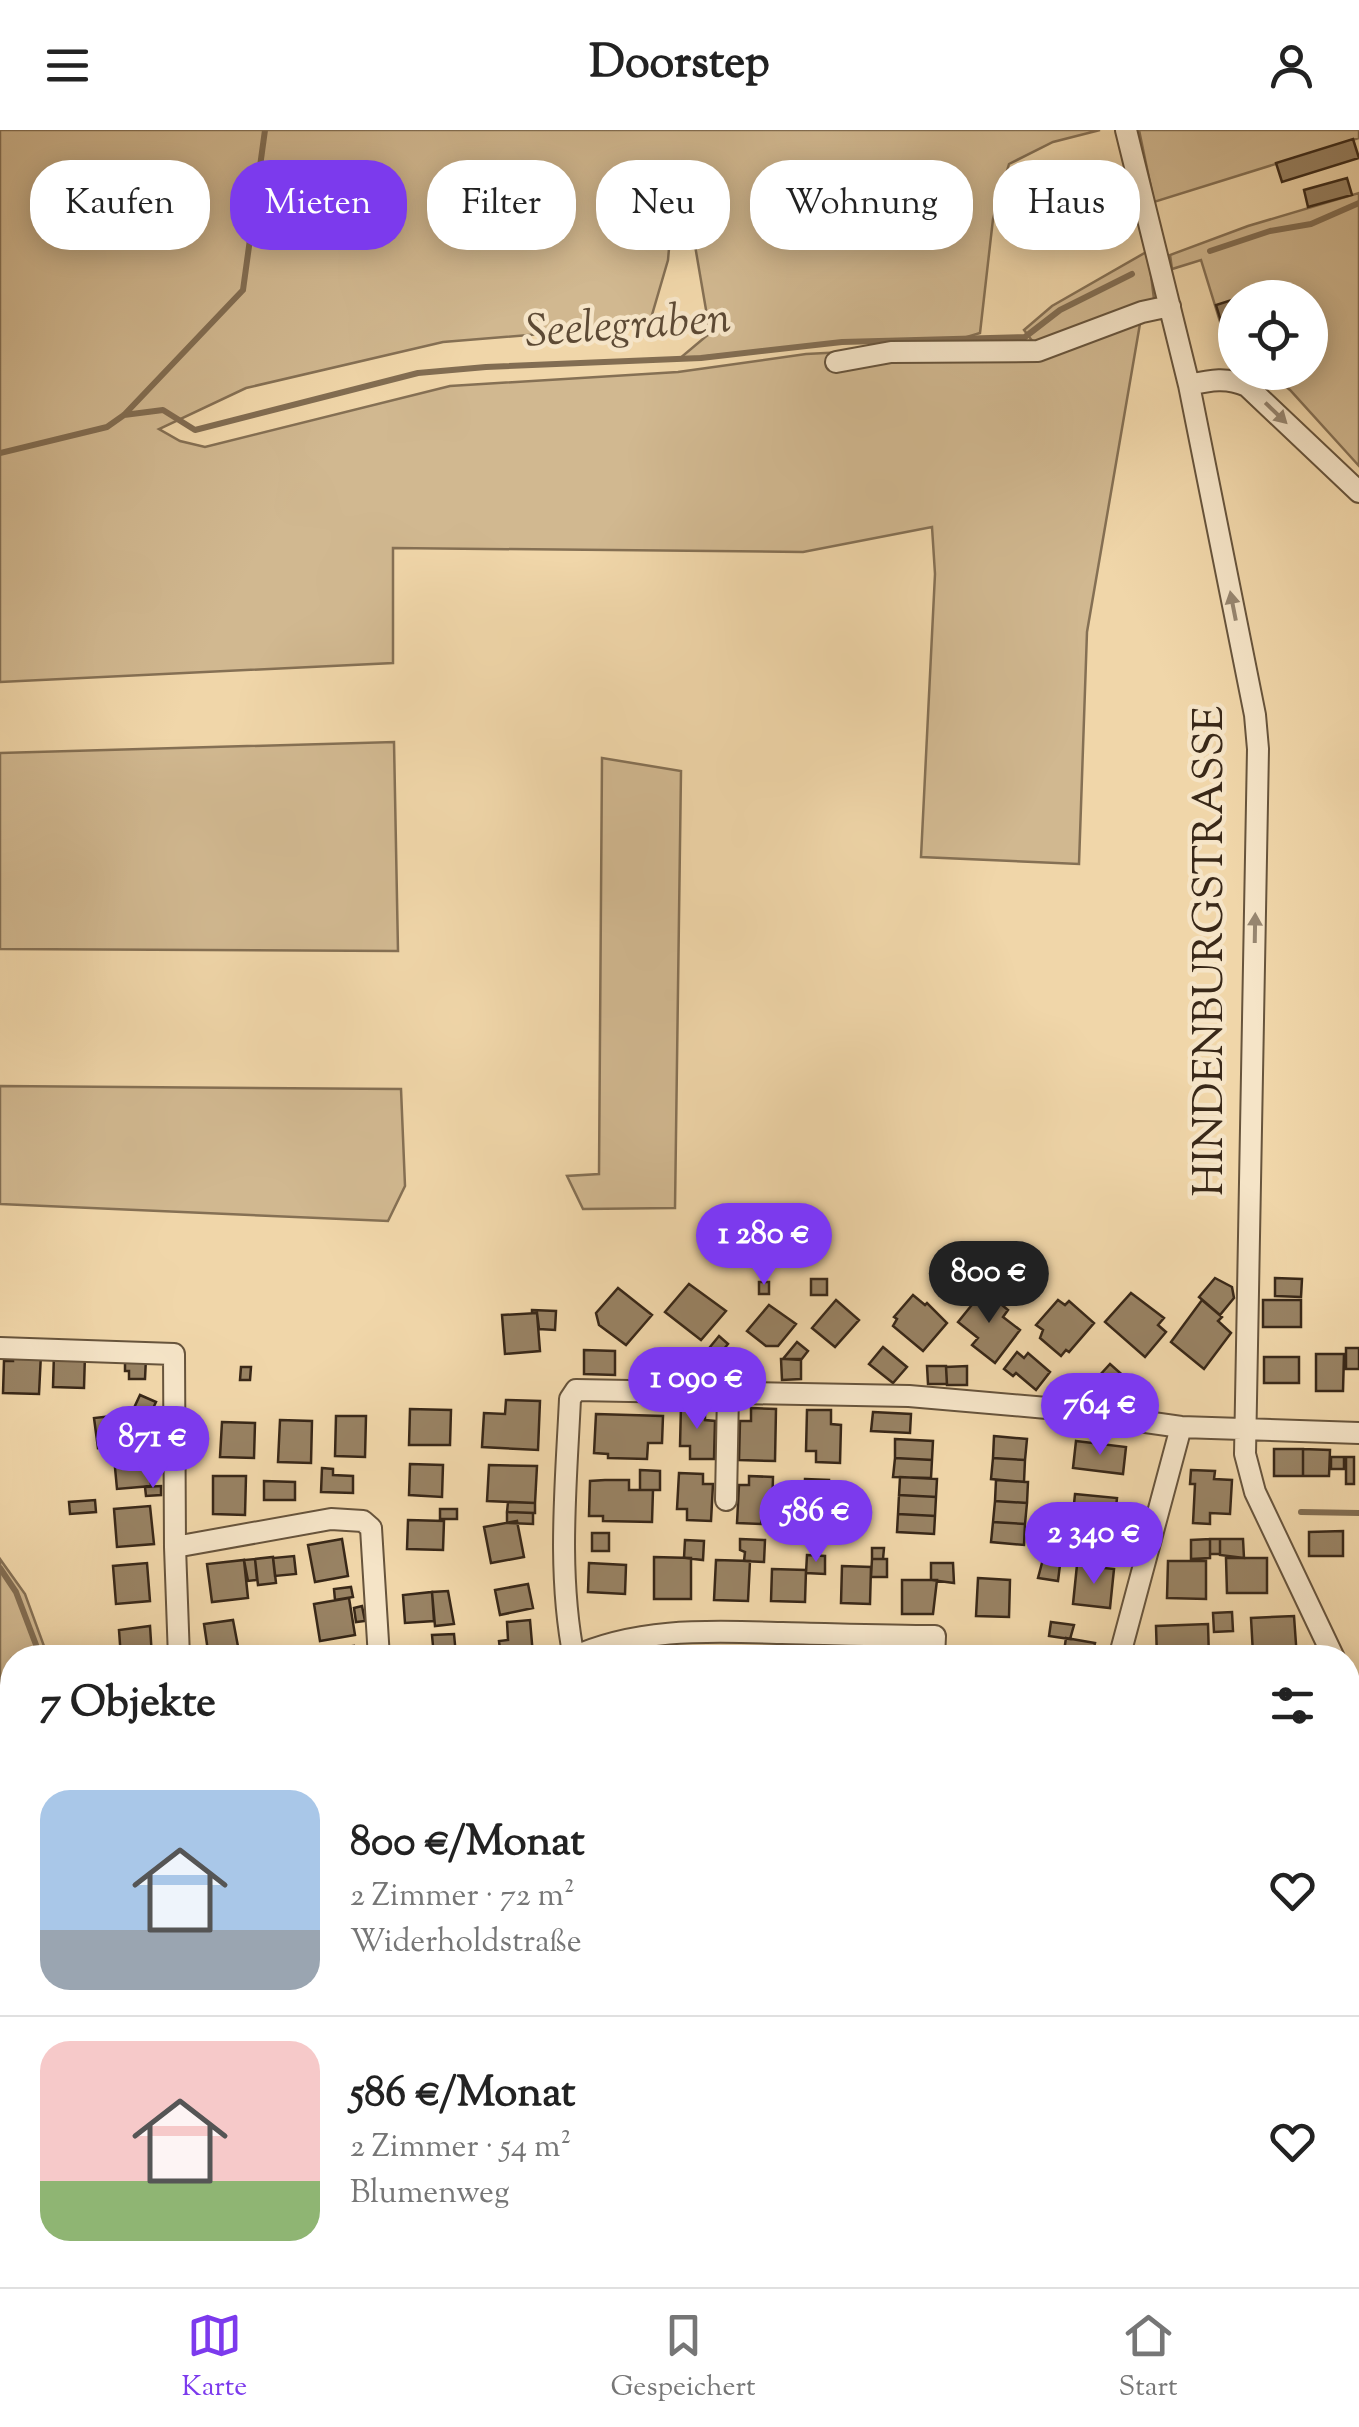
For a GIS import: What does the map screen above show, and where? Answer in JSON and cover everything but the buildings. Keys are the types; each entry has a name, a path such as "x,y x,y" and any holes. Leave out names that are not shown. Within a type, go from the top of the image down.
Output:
{"street":[{"name":"HINDENBURGSTRASSE","path":"1126,130 1189,385 1255,715 1258,749 1245,1454 1255,1492 1328,1645"},
{"path":"836,362 891,352 1038,351 1142,312 1170,306"},
{"path":"1189,385 1233,380 1248,386 1359,492"},
{"path":"0,1348 174,1354 174,1548 179,1645"},
{"path":"571,1645 563,1571 570,1399 576,1390 928,1398 1047,1408 1181,1427 1359,1432"},
{"path":"726,1500 728,1392"},
{"path":"1122,1645 1181,1427"},
{"path":"174,1548 331,1519 363,1520 370,1528 379,1645"},
{"path":"604,1645 658,1632 935,1636 935,1645"},
{"path":"900,1636 900,1645"}],"shaded area":[{"path":"0,130 1100,130 1053,142 1017,160 993,160 993,219 980,333 957,340 842,342 679,359 710,333 696,250 730,250 730,160 596,160 596,250 669,250 649,325 443,342 246,388 159,429 180,441 205,447 450,386 678,372 806,354 1036,346 1024,330 1052,306 1148,251 1154,299 1142,312 1087,632 1079,864 921,857 935,574 932,527 803,552 393,548 393,663 0,682"},
{"path":"1139,130 1359,130 1359,138 1154,202"},
{"path":"1359,193 1359,466 1290,390 1328,390 1328,280 1218,280 1218,315 1201,260 1172,269 1170,255 1248,226"},
{"path":"394,742 398,951 0,949 0,753"},
{"path":"602,758 681,771 675,1208 583,1209 567,1176 599,1174"},
{"path":"0,1086 401,1089 405,1186 388,1221 0,1204"},
{"path":"0,1559 25,1594 44,1645 0,1645"}],"waterway":[{"path":"0,453 107,427 124,415 243,290 265,130"},
{"name":"Seelegraben","path":"1210,251 1270,231 1311,224 1359,203"},
{"name":"Seelegraben","path":"124,415 163,410 195,430 418,373 701,358 842,342 1025,337 1060,310 1132,274"},
{"path":"1301,1512 1359,1513"},
{"path":"0,1568 16,1592 36,1645"}]}
